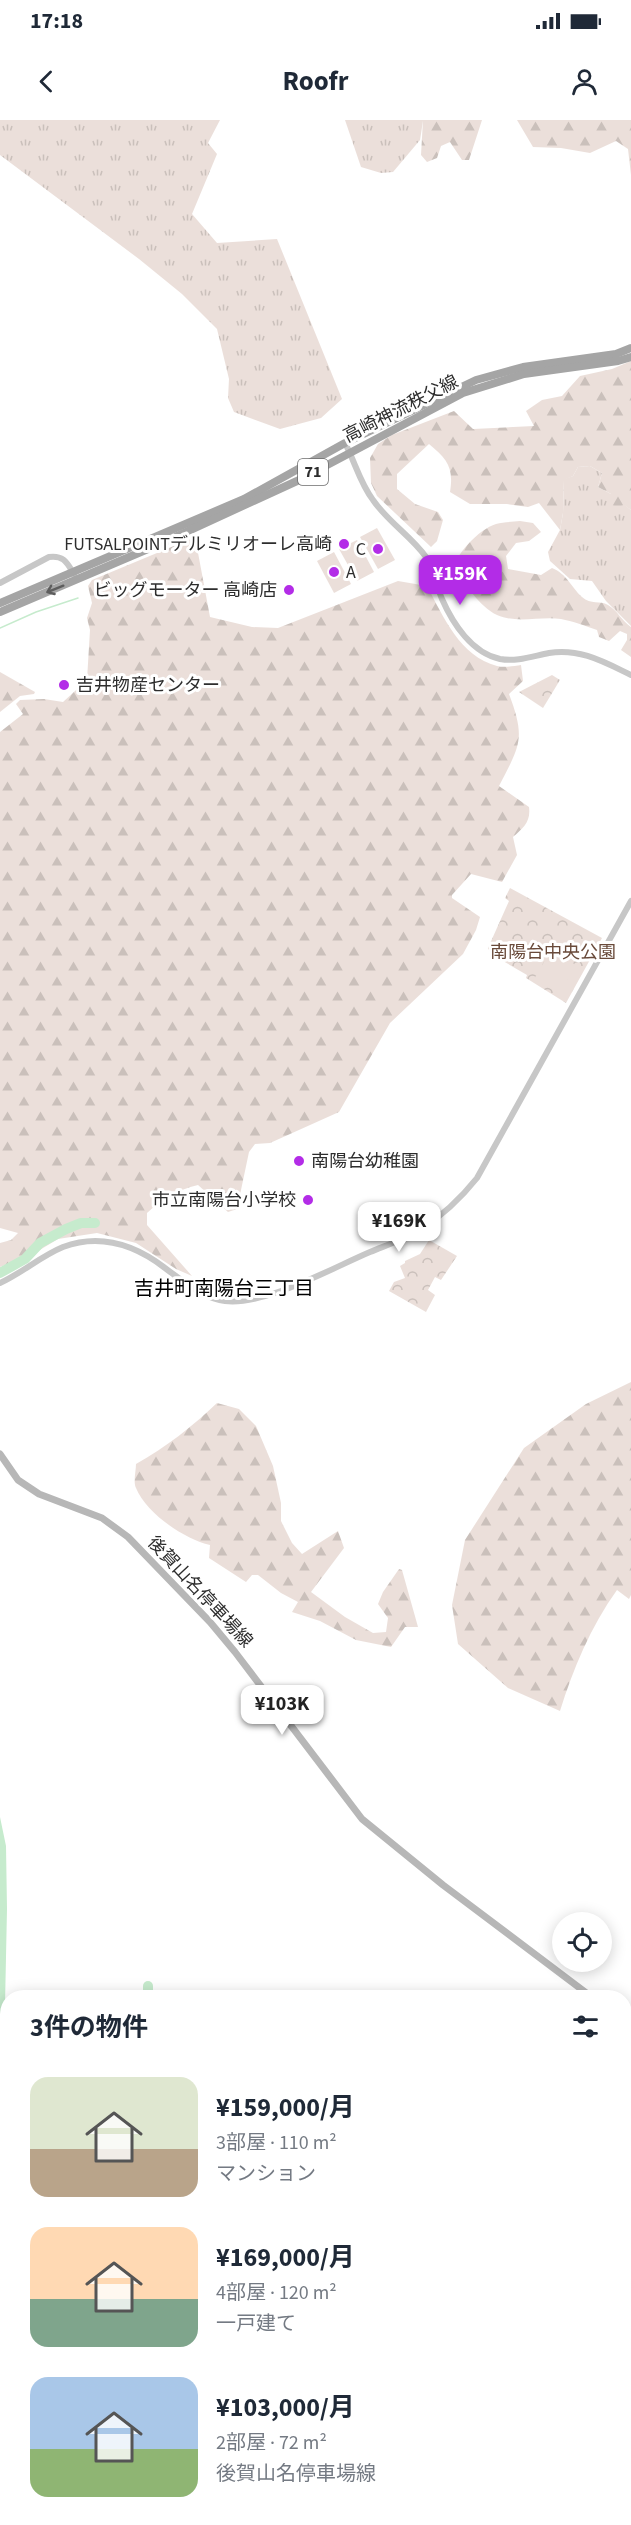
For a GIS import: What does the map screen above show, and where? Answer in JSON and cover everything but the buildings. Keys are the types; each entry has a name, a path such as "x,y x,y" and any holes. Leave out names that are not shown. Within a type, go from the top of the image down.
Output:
{"main road":[{"name":"高崎神流秩父線","path":"0,612 244,499 345,443 476,380 523,367 616,354 631,348"},
{"name":"高崎神流秩父線","path":"0,603 76,576 266,495 479,387 524,374 618,361 631,357"},
{"name":"後賀山名停車場線","path":"0,1454 18,1480 39,1494 102,1518 128,1537 236,1652 362,1819 443,1885 582,1990"}],"street":[{"path":"345,443 373,501 426,557 434,571 441,599 472,645 487,654 515,660 558,652 577,652 631,675"},
{"path":"0,583 49,557 56,556 64,559 76,576"},
{"path":"0,1283 18,1275 62,1248 83,1242 105,1242 126,1245 150,1257 186,1284 212,1297 225,1301 258,1298 419,1231 449,1209 477,1178 631,901"}],"green space":[{"path":"0,120 220,120 208,143 217,154 192,214 217,243 277,239 342,399 321,418 280,429 234,412 228,398 229,379 217,329 182,294 139,259 0,155"},
{"path":"345,120 423,121 420,140 393,172 381,173 361,167"},
{"path":"423,120 482,120 469,160 462,160 450,142 441,146 437,158 427,162 421,155"},
{"path":"517,120 631,120 631,175 628,149 616,141 590,153 561,148 533,147"},
{"path":"631,361 631,510 624,505 618,507 611,505 611,494 598,487 602,473 590,466 578,467 573,476 564,480 560,530 539,503 528,507 507,504 470,504 450,492 451,476 448,464 429,444 397,474 397,489 415,504 438,512 443,520 437,541 431,547 377,496 371,483 370,458 378,444 392,435 454,411 473,429 534,426 526,411 542,400 562,396 580,376 612,369"},
{"path":"590,466 602,473 598,487 631,510 631,626 606,601 592,581 570,579 550,561 548,552 560,530 563,513 564,479 573,476 578,467"},
{"path":"520,521 533,523 541,532 529,541 516,543 506,556 508,569 541,575 552,568 585,599 611,607 631,627 631,657 621,650 627,640 627,634 620,631 609,641 599,637 597,630 565,620 505,618 484,606 453,574 462,552 482,532 496,524"},
{"name":"C","path":"377,528 395,560 378,569 360,537"},
{"path":"193,538 196,542 210,617 252,627 278,628 398,581 427,586 447,623 463,645 473,654 497,666 521,665 523,681 509,694 518,722 518,742 512,761 499,786 529,807 529,817 523,828 513,837 517,855 502,882 471,874 452,895 452,898 480,917 476,930 463,954 390,1023 339,1112 270,1143 255,1144 249,1152 237,1209 228,1212 198,1185 171,1195 147,1213 147,1225 192,1276 176,1269 136,1243 97,1233 58,1239 33,1254 0,1267 0,1243 11,1240 18,1233 0,1228 0,732 23,714 16,704 20,700 44,699 63,702 87,680 90,630 87,618 92,603 88,586 92,580"},
{"path":"357,540 374,572 357,581 339,549"},
{"name":"A","path":"334,552 351,584 334,593 317,561"},
{"path":"0,672 35,692 34,694 20,696 0,712"},
{"path":"552,675 560,680 543,708 519,692"},
{"name":"南陽台中央公園","path":"510,888 602,938 566,1003 526,978 527,975 491,954 488,948 509,901 505,898"},
{"path":"551,950 576,965 560,994 534,979"},
{"path":"429,1240 457,1256 441,1280 435,1277 428,1290 435,1295 426,1312 389,1291 394,1282 405,1278 400,1266 420,1254"},
{"path":"631,1382 631,1595 629,1599 617,1590 599,1618 571,1679 560,1711 508,1688 458,1644 452,1605 465,1540 524,1448 586,1404"},
{"path":"217,1403 239,1409 256,1426 273,1466 281,1503 281,1521 292,1543 302,1554 338,1531 344,1548 311,1592 345,1617 373,1633 386,1632 388,1618 378,1604 383,1592 399,1569 402,1570 418,1627 405,1627 391,1647 356,1640 320,1621 292,1612 298,1602 281,1593 258,1575 252,1575 246,1582 209,1558 210,1545 178,1531 148,1507 135,1486 136,1464 178,1436"}],"shaded area":[{"path":"0,1817 6,1846 7,1909 5,1990 0,1990"}],"waterway":[{"path":"0,628 36,612 78,598"},
{"path":"0,1273 25,1259 40,1243 66,1229 81,1223 95,1223"}],"place":[{"name":"FUTSALPOINTデルミリオーレ高崎","path":"344,544"},
{"name":"C","path":"378,549"},
{"name":"A","path":"334,572"},
{"name":"ビッグモーター 高崎店","path":"289,590"},
{"name":"吉井物産センター","path":"64,685"},
{"name":"南陽台幼稚園","path":"299,1161"},
{"name":"市立南陽台小学校","path":"308,1200"}],"district":[{"name":"吉井町南陽台三丁目","path":"224,1289"}]}
